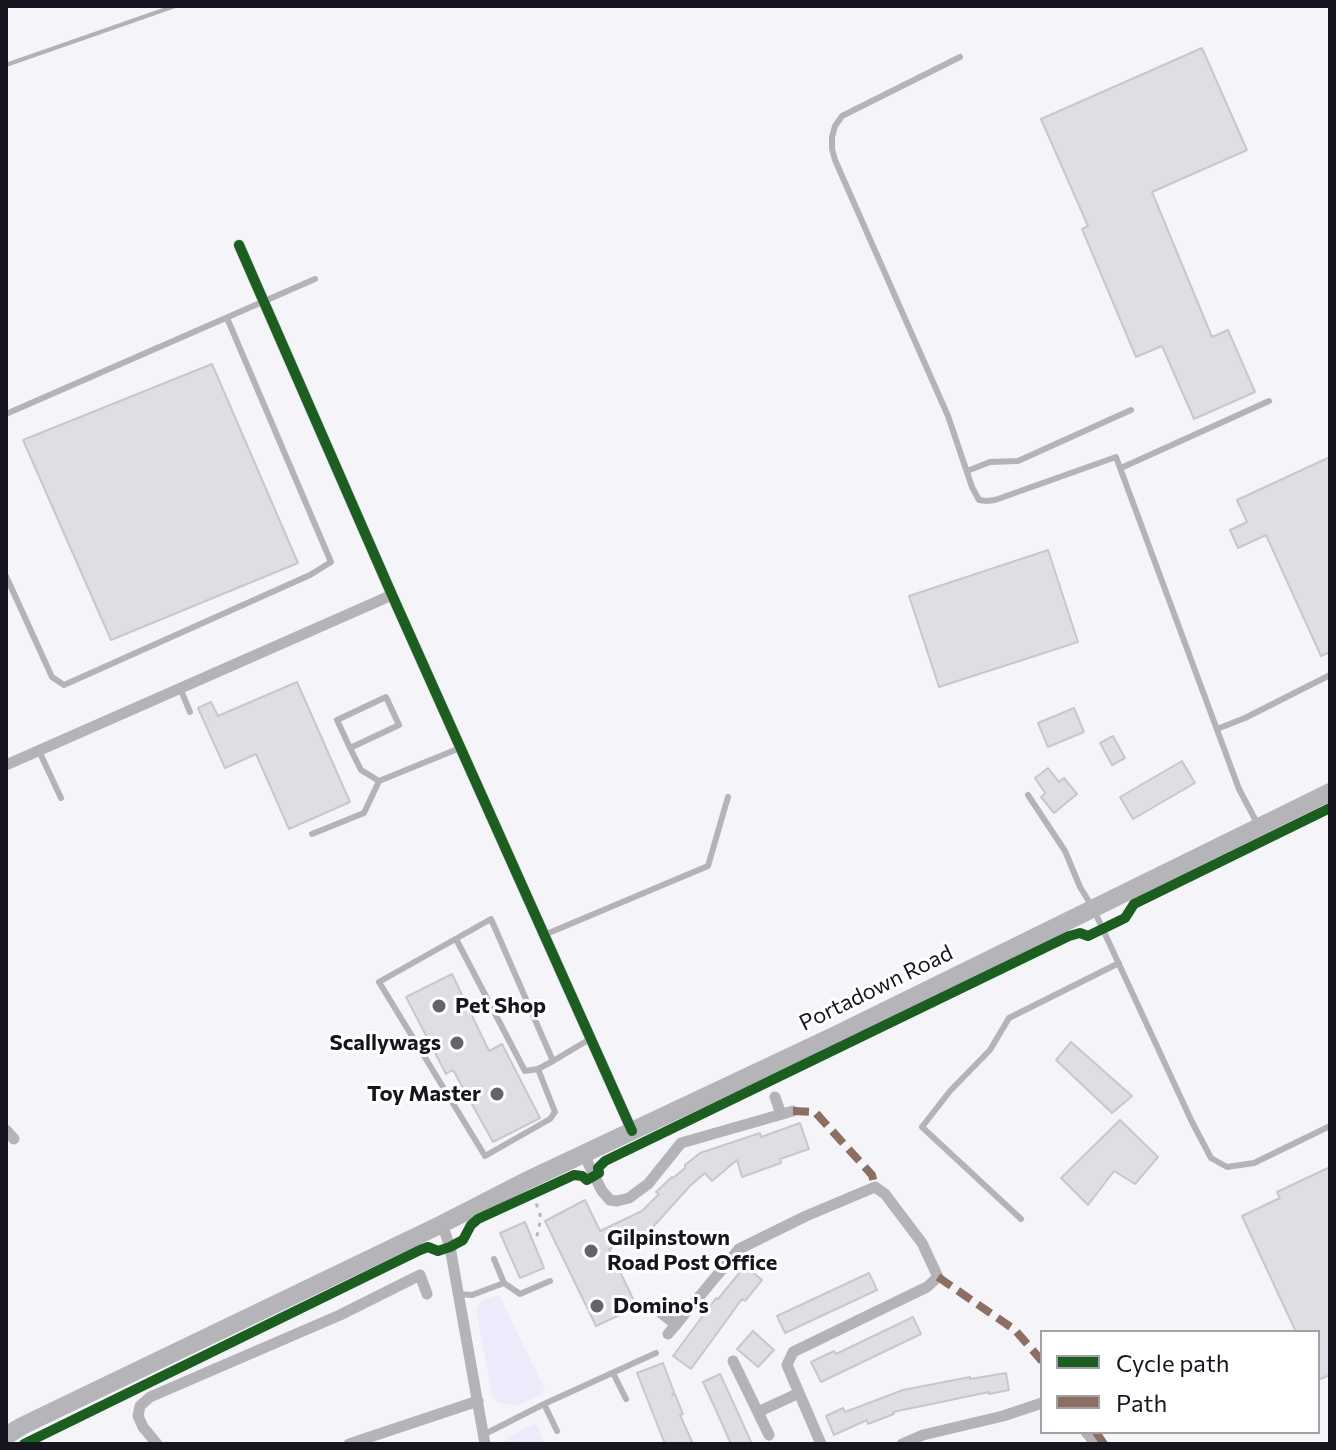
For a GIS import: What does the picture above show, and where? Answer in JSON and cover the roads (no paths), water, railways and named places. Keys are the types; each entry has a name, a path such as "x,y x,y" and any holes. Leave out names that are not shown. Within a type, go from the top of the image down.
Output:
{"highway":[{"name":"Portadown Road","path":"6,1436 35,1419 583,1153 836,1035 1330,792"}],"street":[{"path":"239,245 632,1131"},
{"path":"6,765 392,595"},
{"path":"583,1153 602,1191 610,1200 629,1198 648,1184 681,1143 787,1113 775,1097"},
{"path":"660,1312 672,1330 739,1249 875,1187 885,1194 922,1243 938,1277 927,1287 793,1352 787,1365 821,1444"},
{"path":"442,1224 450,1247 484,1439"},
{"path":"157,1444 138,1416 140,1406 150,1397 340,1315 420,1275 427,1294"},
{"path":"733,1361 769,1435"},
{"path":"758,1412 799,1393"},
{"path":"349,1444 478,1401"},
{"path":"902,1444 923,1435 968,1426 1040,1404"}],"lane":[{"path":"960,57 842,116 832,137 835,160 942,402 979,500 987,501 1116,457 1239,789 1258,827"},
{"path":"6,414 315,279"},
{"path":"6,576 52,677 64,685 310,575 331,562 227,318"},
{"path":"1121,468 1269,401"},
{"path":"967,471 990,462 1018,461 1131,410"},
{"path":"1217,729 1330,675"},
{"path":"180,688 190,712"},
{"path":"350,748 399,725 386,697 337,720 350,748 361,770 379,781"},
{"path":"312,834 364,813 379,781 460,748"},
{"path":"39,751 61,798"},
{"path":"1028,795 1065,851 1211,1158 1227,1167 1254,1163 1330,1126"},
{"path":"544,935 708,866 728,797"},
{"path":"538,1069 555,1112 550,1119 485,1156 379,982 491,919 553,1061"},
{"path":"456,939 525,1071 538,1069 590,1039"},
{"path":"1021,1219 922,1127 950,1091 990,1050 1009,1018 1119,963"},
{"path":"494,1259 504,1283 520,1294 550,1281"},
{"path":"458,1294 472,1295 504,1283"},
{"path":"484,1439 544,1404 656,1353"},
{"path":"613,1373 626,1399"},
{"path":"544,1404 557,1431"}],"railway":[{"path":"6,65 175,6"}],"place":[{"name":"Pet Shop","path":"439,1006"},
{"name":"Scallywags","path":"457,1043"},
{"name":"Toy Master","path":"497,1094"},
{"name":"Gilpinstown Road Post Office","path":"591,1251"},
{"name":"Domino's","path":"597,1306"}]}
